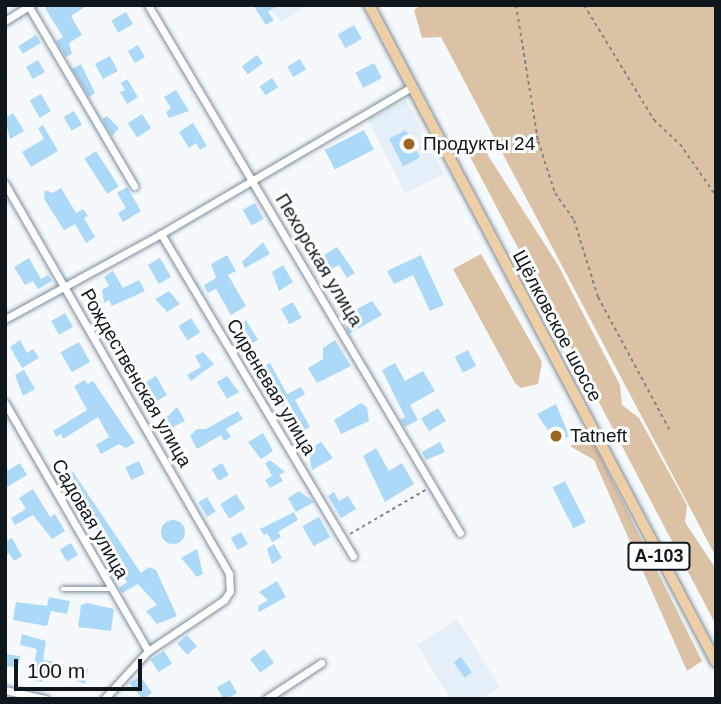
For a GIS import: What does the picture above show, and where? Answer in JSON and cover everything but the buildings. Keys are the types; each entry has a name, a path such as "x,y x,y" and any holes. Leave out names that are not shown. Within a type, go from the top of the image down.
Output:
{"main road":[{"name":"Щёлковское шоссе","path":"369,5 716,662"}],"street":[{"name":"Пехорская улица","path":"149,5 460,533"},
{"path":"5,21 30,6 134,186"},
{"path":"5,319 161,234 412,87"},
{"name":"Рождественская улица","path":"5,184 229,574 230,590 224,600 148,650"},
{"name":"Сиреневая улица","path":"161,234 353,556"},
{"name":"Садовая улица","path":"5,403 148,650"},
{"path":"104,699 148,650"},
{"path":"266,699 321,663"},
{"path":"5,690 46,699"}],"lane":[{"path":"63,589 113,589"}],"path":[{"path":"516,5 538,141 555,193 574,220 598,297 669,429"},
{"path":"584,5 654,120 680,144 716,196"},
{"path":"343,538 434,485"}],"shaded area":[{"path":"269,5 310,5 280,22"},
{"path":"421,5 716,5 716,557 441,37 422,38 414,10"},
{"path":"406,100 444,174 405,193 368,120"},
{"path":"482,146 558,265 620,385 622,405 639,418 687,505 685,522 716,569 716,625 467,151"},
{"path":"481,254 542,362 538,384 521,388 515,383 453,269"},
{"path":"587,439 595,446 702,661 687,671 594,460 570,446"},
{"path":"457,619 500,687 481,699 451,699 417,645"}],"place":[{"name":"Продукты 24","path":"409,144"},
{"name":"Tatneft","path":"556,436"}]}
